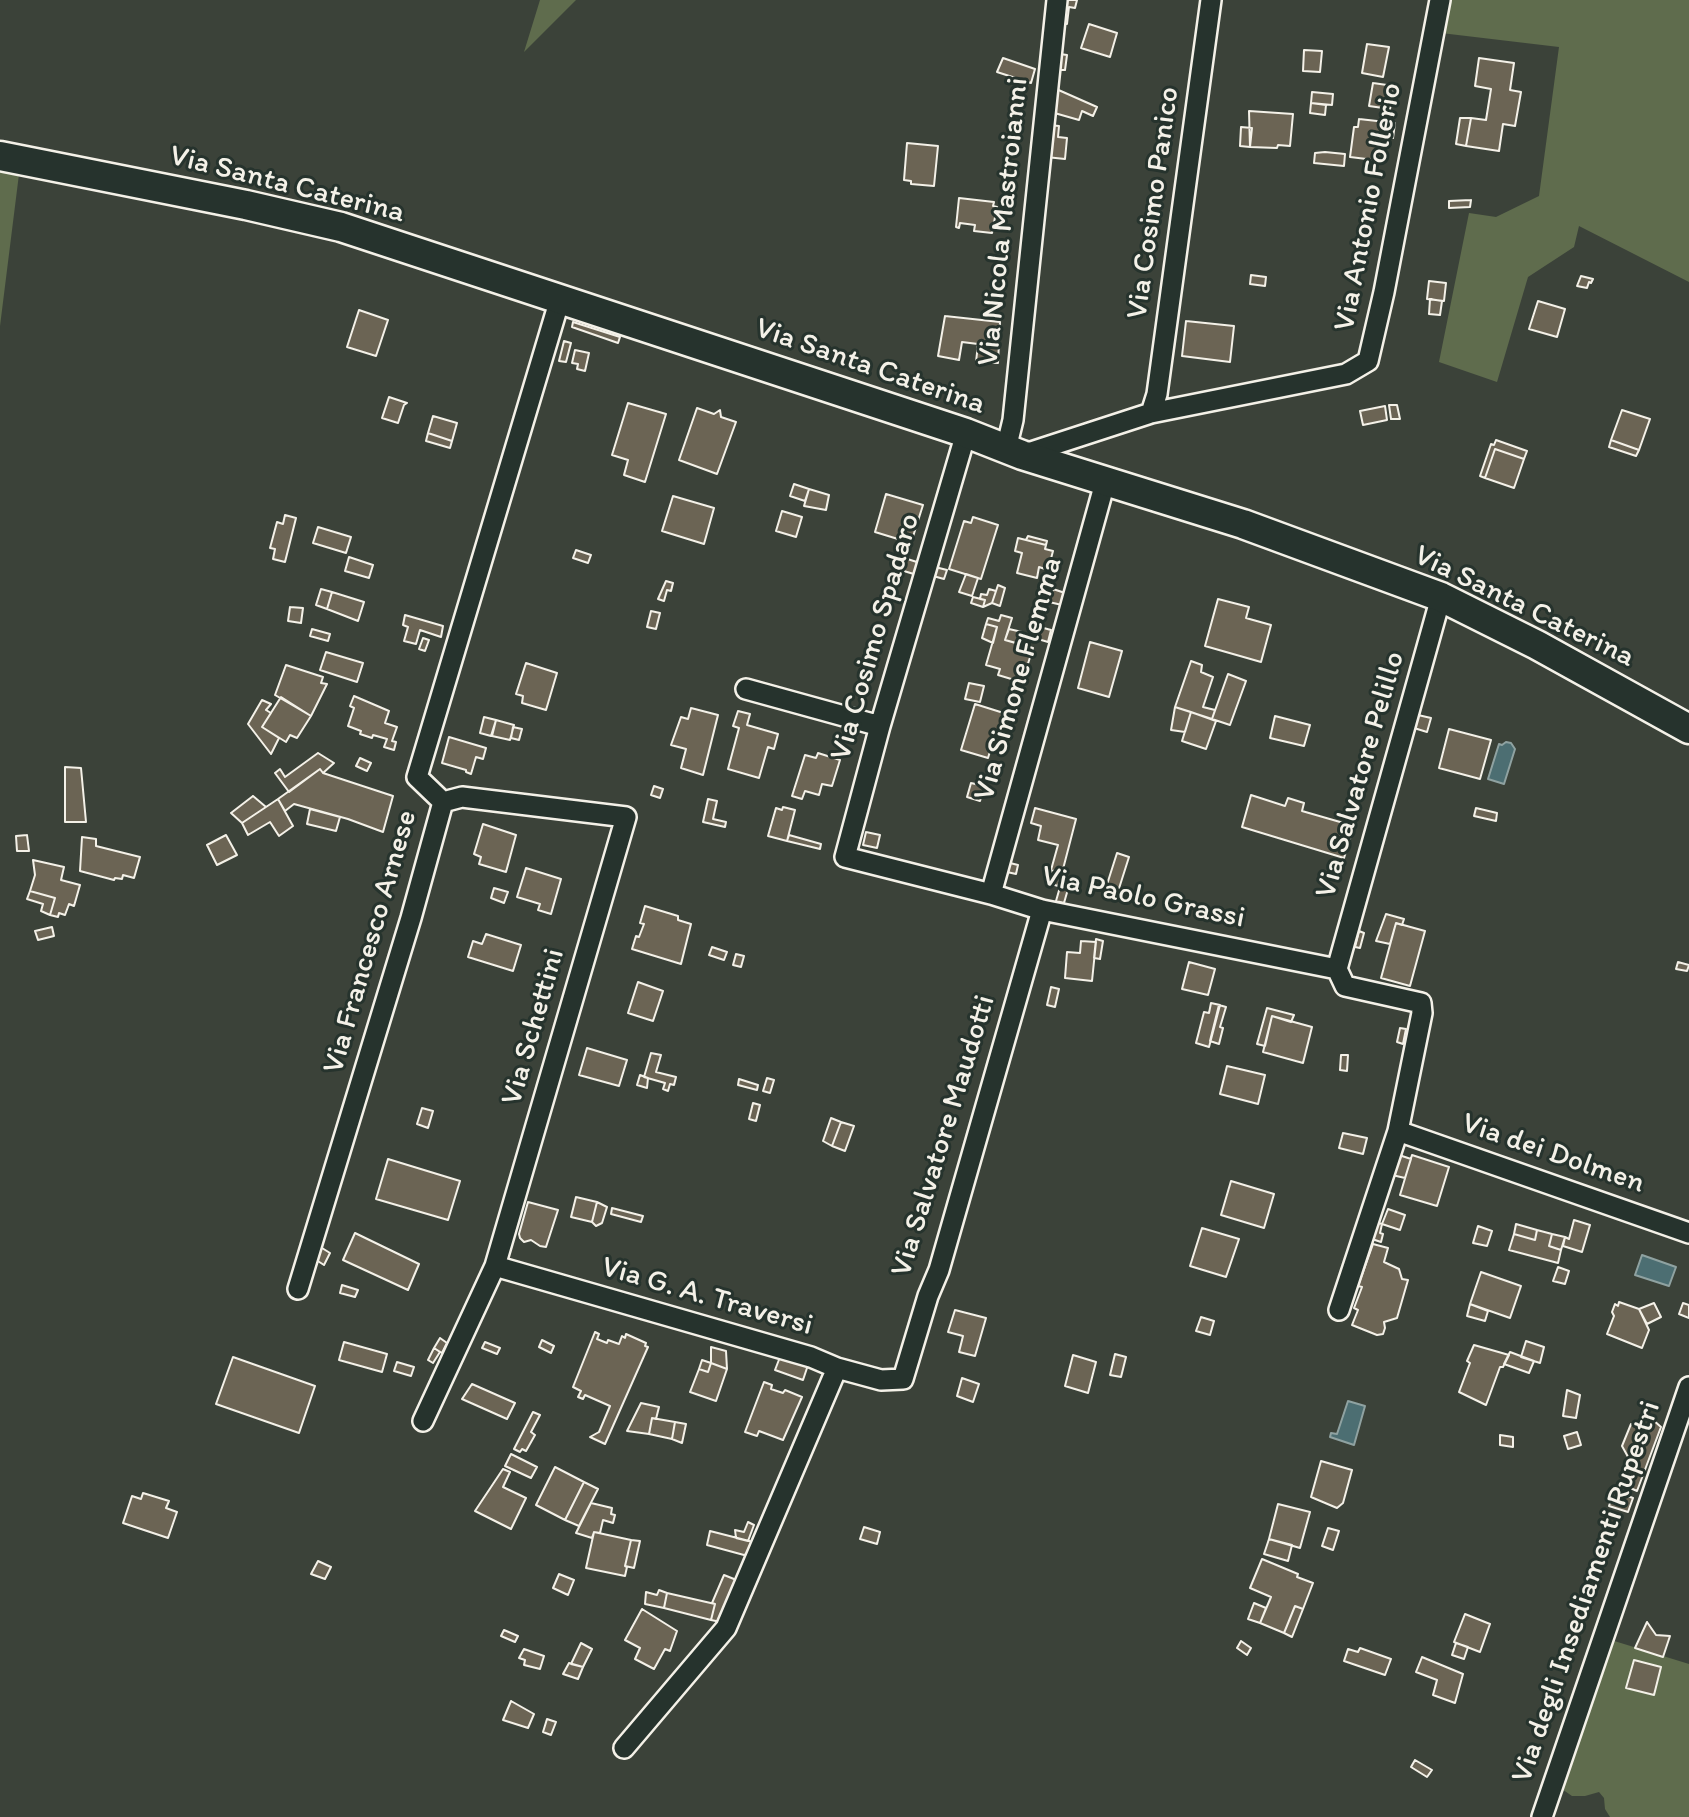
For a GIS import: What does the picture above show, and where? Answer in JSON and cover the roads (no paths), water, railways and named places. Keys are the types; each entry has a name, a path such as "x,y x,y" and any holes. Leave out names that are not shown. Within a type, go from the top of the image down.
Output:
{"street":[{"name":"Via Nicola Mastroianni","path":"1014,452 1013,420 1058,0"},
{"name":"Via Cosimo Panico","path":"1151,412 1159,382 1211,0"},
{"name":"Via Antonio Follerio","path":"1014,452 1151,412 1346,374 1368,361 1384,292 1440,0"},
{"name":"Via Santa Caterina","path":"0,156 246,205 341,227 966,433 1014,452 1243,524 1441,597 1537,645 1689,729"},
{"name":"Via Francesco Arnese","path":"298,1289 411,918 443,802 417,777 560,299"},
{"name":"Via Cosimo Spadaro","path":"845,857 880,726 966,433"},
{"name":"Via Simone Flemma","path":"990,894 1106,480"},
{"name":"Via Salvatore Pelillo","path":"1337,969 1441,597"},
{"path":"746,689 880,726"},
{"name":"Via Schettini","path":"423,1422 495,1266 626,817 462,797 443,802"},
{"name":"Via Paolo Grassi","path":"845,857 1042,910 1337,969 1345,986 1421,1003 1422,1013 1398,1131"},
{"name":"Via Salvatore Maudotti","path":"903,1379 928,1296 939,1270 1042,910"},
{"path":"1339,1310 1398,1131"},
{"name":"Via dei Dolmen","path":"1398,1131 1689,1234"},
{"name":"Via G. A. Traversi","path":"495,1266 811,1357 837,1368 881,1380 903,1379"},
{"path":"624,1748 726,1628 837,1368"},
{"name":"Via degli Insediamenti Rupestri","path":"1542,1817 1689,1387"}],"water":[{"path":"1511,743 1515,749 1504,784 1488,779 1499,744"},
{"path":"1642,1255 1676,1267 1669,1286 1635,1275"},
{"path":"1348,1401 1365,1406 1354,1445 1330,1437 1331,1433 1337,1434"}]}
